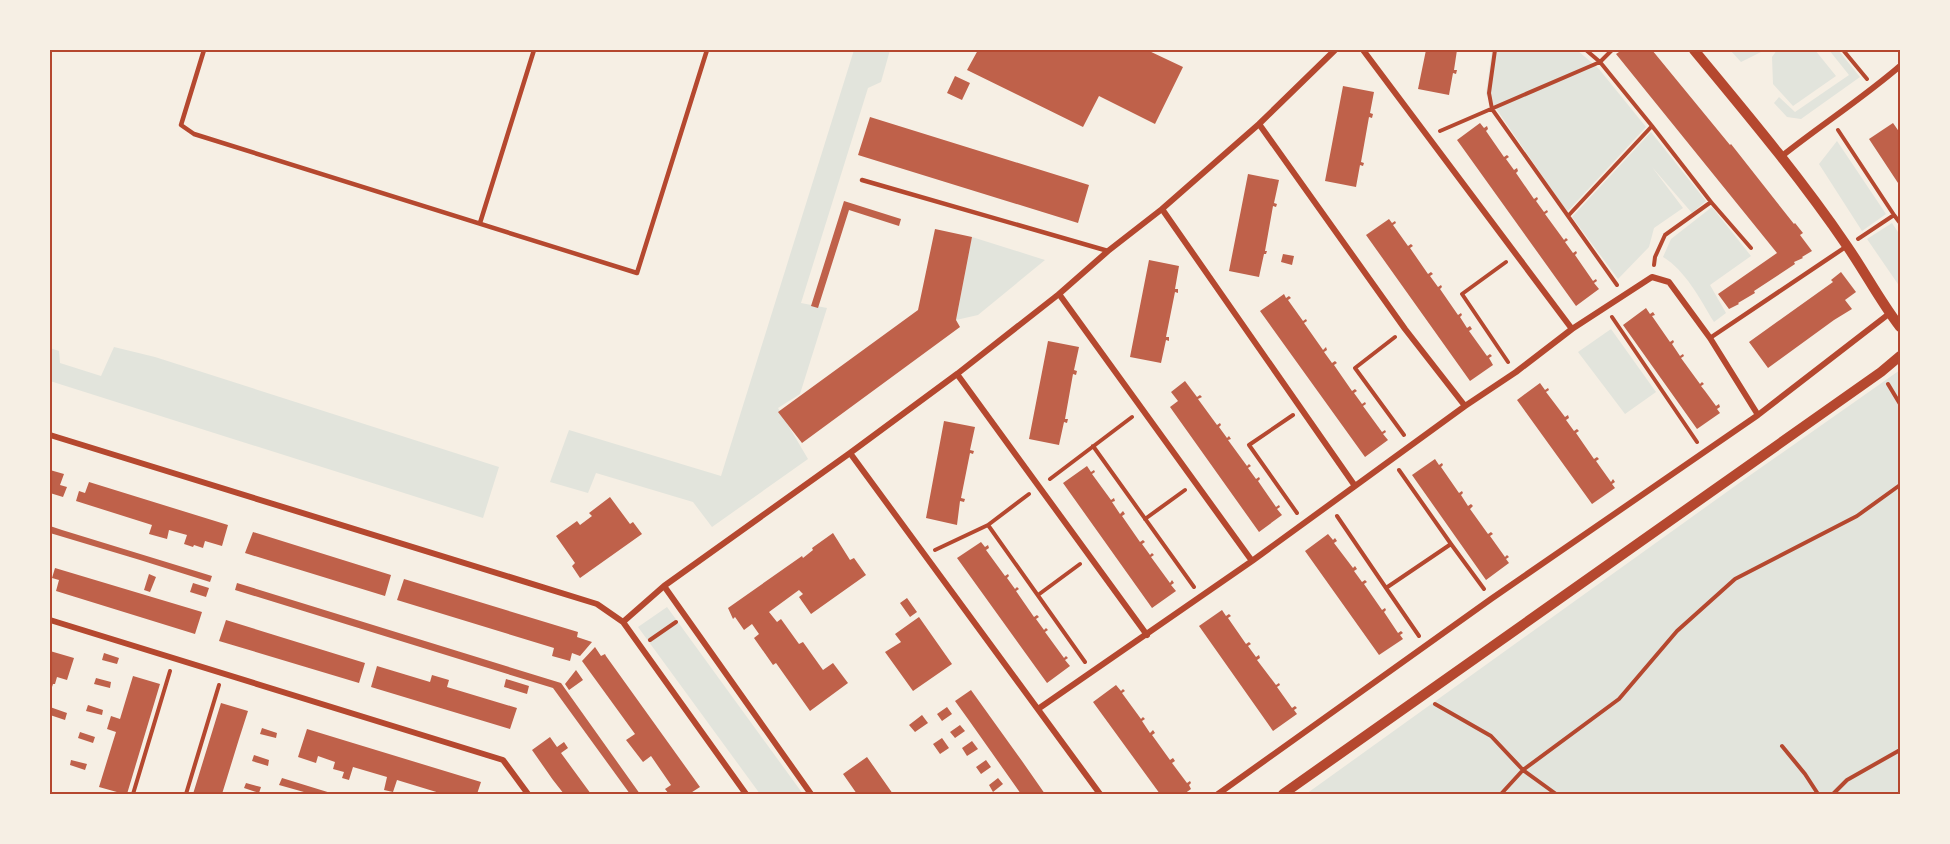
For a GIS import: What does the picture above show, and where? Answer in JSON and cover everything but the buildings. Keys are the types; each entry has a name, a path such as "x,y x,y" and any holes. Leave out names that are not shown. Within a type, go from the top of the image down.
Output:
{"street":[{"path":"623,622 664,586 957,374 1059,294 1259,124 1335,50"},
{"path":"1363,50 1572,329"},
{"path":"1694,50 1782,156 1847,246 1900,327"},
{"path":"1782,156 1830,118 1875,88 1900,66"},
{"path":"1259,124 1405,328 1466,406"},
{"path":"1161,209 1355,486"},
{"path":"1038,709 1252,561 1516,372 1572,329 1652,277 1669,282 1710,338 1758,415"},
{"path":"1059,294 1252,561"},
{"path":"1218,795 1491,599 1758,415 1890,313"},
{"path":"1283,795 1881,372 1900,356"},
{"path":"957,374 1147,635"},
{"path":"50,435 597,604 623,622 746,795"},
{"path":"850,453 1100,795"},
{"path":"664,586 811,795"},
{"path":"50,620 503,760 528,795"}],"lane":[{"path":"204,50 181,125 194,134 637,273 707,50"},
{"path":"480,223 534,50"},
{"path":"862,180 1108,251"},
{"path":"1710,338 1847,246"}],"path":[{"path":"1495,50 1489,93 1492,109 1624,295"},
{"path":"1586,50 1600,62 1711,202 1751,248"},
{"path":"1428,136 1600,62 1612,50"},
{"path":"1843,50 1875,88"},
{"path":"1830,118 1900,224"},
{"path":"1568,216 1652,126"},
{"path":"1652,277 1655,257 1665,235 1711,202"},
{"path":"1847,246 1894,215"},
{"path":"1516,255 1462,294 1516,372"},
{"path":"1605,308 1704,452"},
{"path":"1405,328 1355,368 1412,446"},
{"path":"1881,372 1900,404"},
{"path":"1302,409 1249,445 1304,523"},
{"path":"1093,446 1201,597"},
{"path":"1392,460 1491,599"},
{"path":"1145,519 1196,482"},
{"path":"1501,795 1523,770 1619,699 1677,631 1735,579 1857,516 1900,485"},
{"path":"1330,505 1426,646"},
{"path":"988,525 1093,672"},
{"path":"1386,588 1451,544"},
{"path":"1038,595 1090,556"},
{"path":"639,647 684,616"},
{"path":"133,795 173,658"},
{"path":"186,795 223,673"},
{"path":"1422,696 1491,736 1523,770 1556,795"},
{"path":"1782,746 1805,774 1818,795"},
{"path":"1833,795 1847,780 1900,750"}],"shaded area":[{"path":"854,50 890,50 881,82 868,88 801,303 827,308 800,394 778,408 808,459 712,527 693,502 596,473 588,493 550,482 569,430 721,476"},
{"path":"1492,50 1577,50 1599,69 1646,127 1567,212 1486,94"},
{"path":"1730,50 1765,50 1741,62"},
{"path":"1777,50 1815,50 1836,76 1793,106 1773,84 1772,57"},
{"path":"1829,50 1838,50 1860,77 1801,119 1787,117 1774,103 1779,97 1795,112 1849,75"},
{"path":"1651,132 1706,201 1692,213 1652,167 1683,208 1654,228 1649,247 1618,279 1572,217"},
{"path":"1837,141 1886,214 1862,231 1819,164"},
{"path":"1712,207 1751,256 1710,285 1726,313 1714,322 1686,278 1663,257 1671,239"},
{"path":"1892,223 1900,235 1900,287 1867,239"},
{"path":"972,237 1045,260 978,315 956,320"},
{"path":"1611,329 1656,392 1625,414 1578,352"},
{"path":"114,347 155,357 499,467 483,518 50,381 50,348 59,351 60,363 101,376"},
{"path":"1900,370 1900,794 1306,794 1749,476"},
{"path":"667,607 803,794 760,794 638,627"}]}
